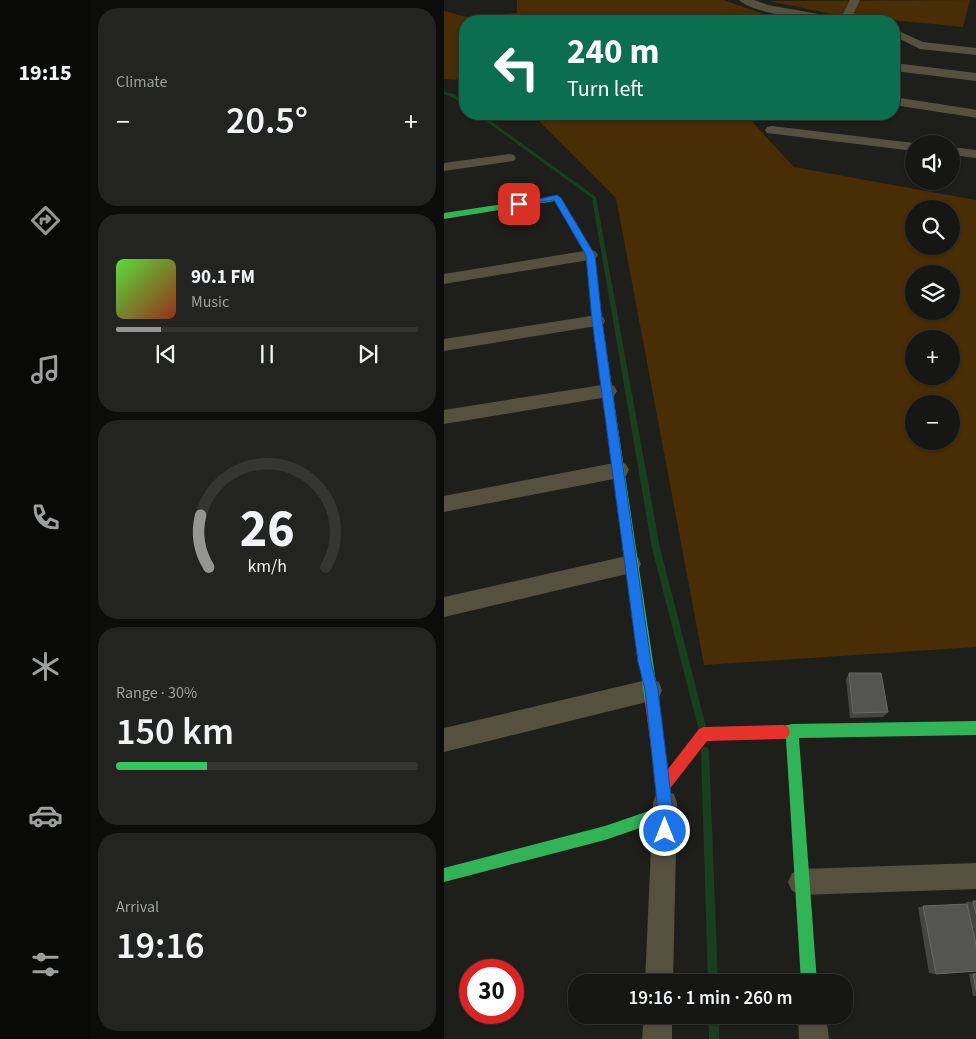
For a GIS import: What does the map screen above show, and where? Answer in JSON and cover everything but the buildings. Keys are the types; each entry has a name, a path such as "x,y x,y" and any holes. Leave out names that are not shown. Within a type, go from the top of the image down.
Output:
{"street":[{"path":"744,0 766,8 796,15"},
{"path":"789,13 797,0"},
{"path":"848,15 855,0"},
{"path":"900,35 920,45 976,52"},
{"path":"900,68 976,77"},
{"path":"900,102 976,114"},
{"path":"772,130 905,146"},
{"path":"960,152 976,154"},
{"path":"444,167 510,158"},
{"path":"444,216 557,198 590,255 597,320 645,662 651,690 666,812 659,974"},
{"path":"444,279 590,255"},
{"path":"444,345 597,320"},
{"path":"444,417 608,391"},
{"path":"444,504 618,470"},
{"path":"444,607 631,564"},
{"path":"444,740 651,690"},
{"path":"663,786 704,734 976,728"},
{"path":"792,731 808,974"},
{"path":"444,875 605,833 666,812"},
{"path":"801,882 976,876"},
{"path":"657,1039 658,1024"},
{"path":"813,1024 814,1039"}],"shaded area":[{"path":"517,0 724,0 766,15 492,15 517,13"},
{"path":"970,0 963,27 900,21 900,15 832,14 768,1"},
{"path":"444,11 459,15 459,80 444,79"},
{"path":"538,120 751,120 794,167 905,187 905,190 921,190 976,200 976,647 704,665 616,198"}],"waterway":[{"path":"444,93 452,95 459,100"},
{"path":"486,120 594,197 656,548 702,727"},
{"path":"705,751 713,974"},
{"path":"714,1024 714,1039"}],"traffic: fast":[{"path":"444,216 557,198 590,255 597,321 652,702"},
{"path":"783,732 977,728"},
{"path":"792,731 808,974"},
{"path":"444,875 605,833 666,812"}],"traffic: jam":[{"path":"652,702 663,786 704,734 783,732"}],"route":[{"path":"519,204 557,198 590,255 597,320 645,662 651,690 666,812 665,831"}]}
